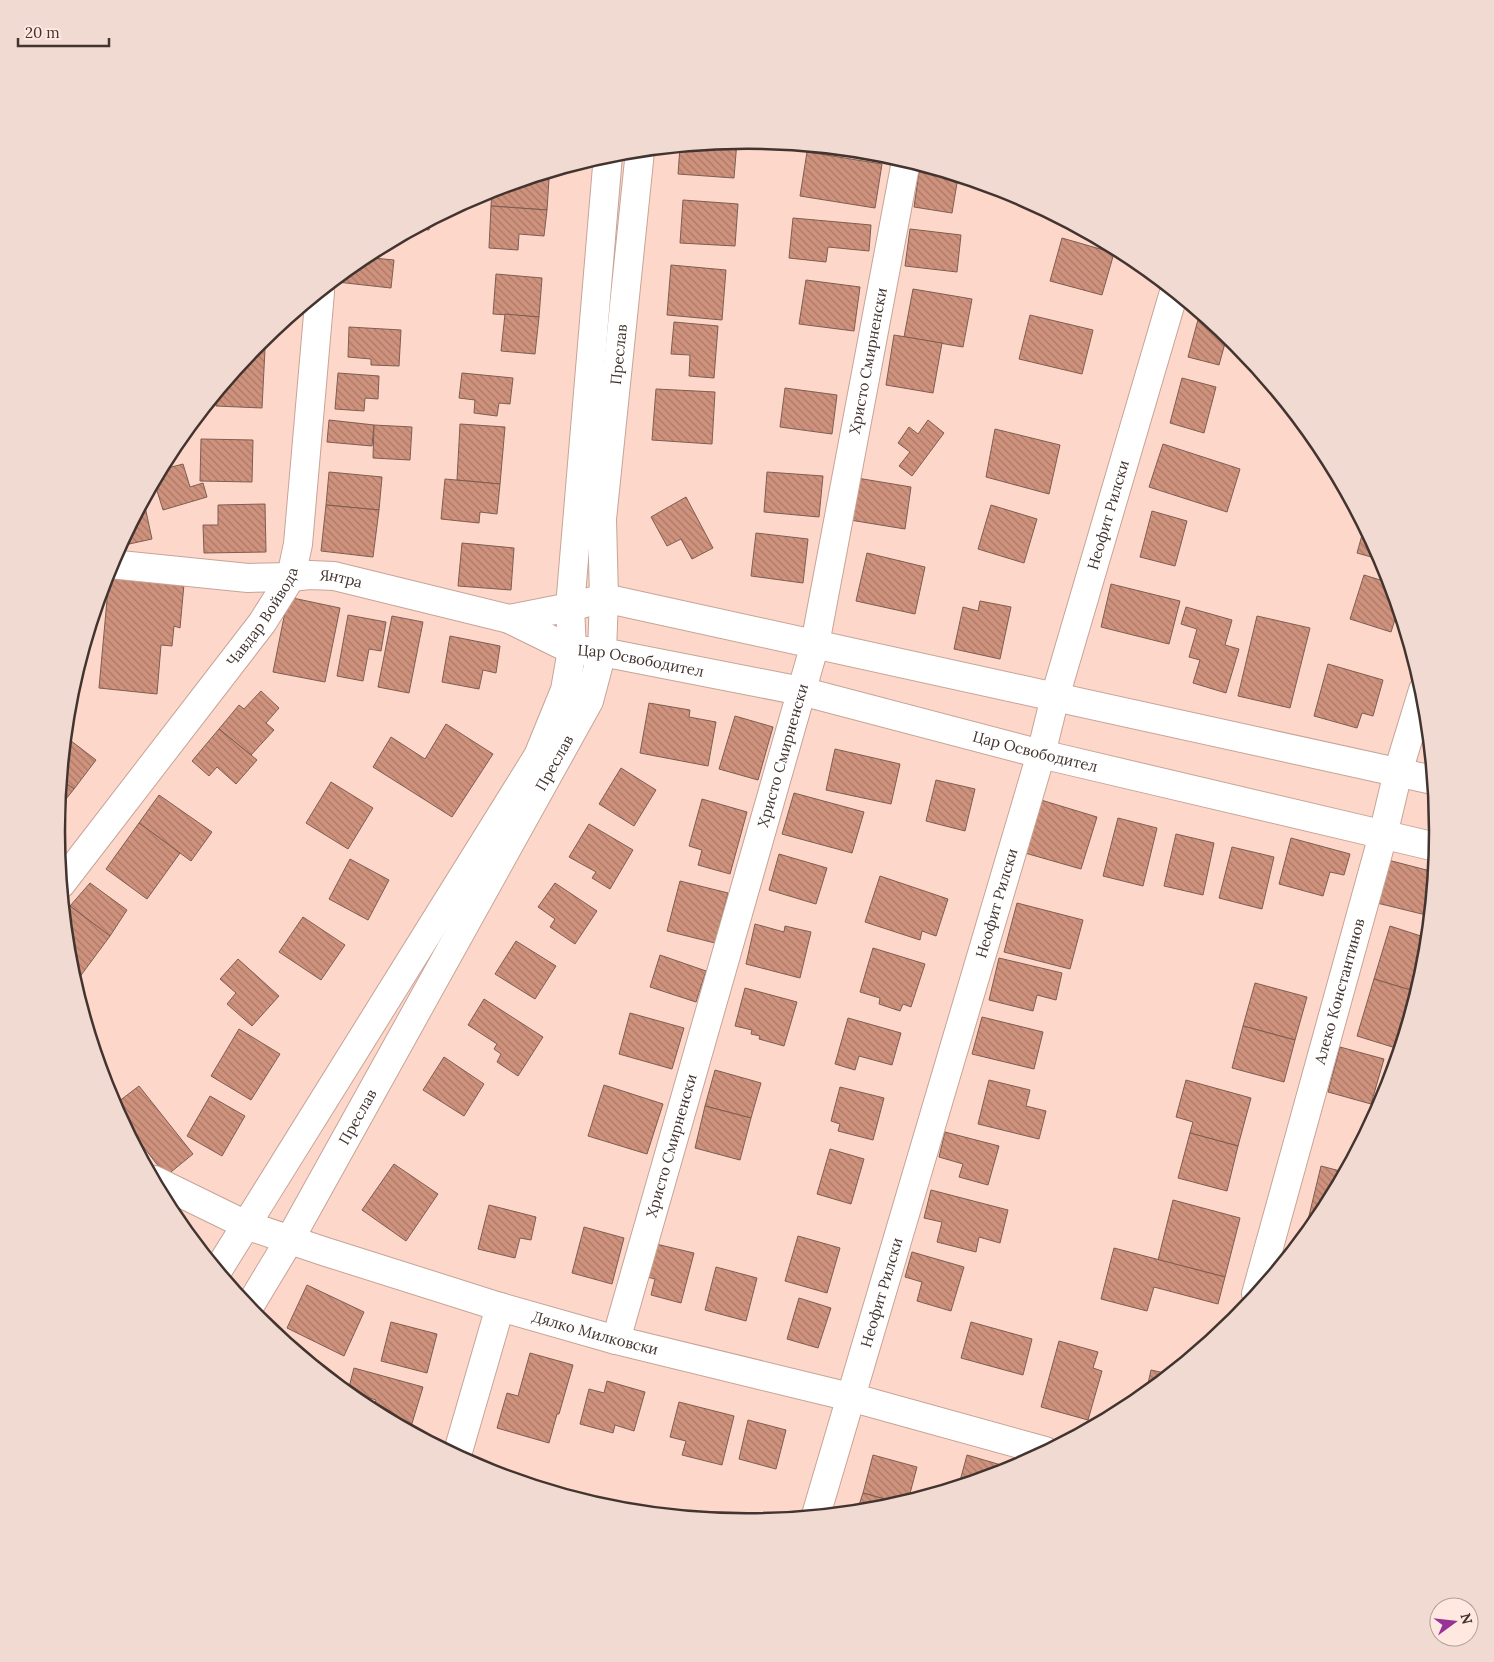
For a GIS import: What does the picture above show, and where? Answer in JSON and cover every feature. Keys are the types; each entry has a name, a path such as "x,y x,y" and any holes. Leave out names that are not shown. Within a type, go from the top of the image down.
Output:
{"street":[{"name":"Преслав","path":"253,1301 290,1239 589,701 602,652 604,598 602,519 639,158"},
{"name":"Преслав","path":"221,1265 538,756 564,690 572,650 570,607 607,164"},
{"name":"Христо Смирненски","path":"616,1340 815,644 905,168"},
{"name":"Неофит Рилски","path":"818,1509 1041,754 1055,697 1172,298"},
{"name":"Чавдар Войвода","path":"66,878 262,623 291,578 298,544 319,300"},
{"name":"Янтра","path":"119,565 248,578 291,578 310,575 334,576 509,619"},
{"path":"509,619 604,598 1427,779"},
{"name":"Цар Освободител","path":"509,619 572,650 602,652 801,691 1041,754 1429,845"},
{"name":"Алеко Константинов","path":"1259,1282 1383,835 1398,772 1418,708"},
{"name":"Дялко Милковски","path":"164,1185 246,1225 500,1307 616,1340 850,1397 1037,1448"},
{"path":"459,1449 500,1307"}],"building":[{"path":"736,149 734,178 678,174 680,153"},
{"path":"807,152 882,164 875,208 800,196"},
{"path":"919,171 957,182 952,213 914,207"},
{"path":"549,179 547,210 491,206 491,199"},
{"path":"683,200 738,204 735,246 680,243"},
{"path":"491,206 547,210 544,236 519,234 518,250 489,248"},
{"path":"793,218 871,225 869,251 828,247 826,262 789,258"},
{"path":"910,229 961,235 957,272 905,266"},
{"path":"1062,238 1104,250 1113,256 1102,295 1050,281"},
{"path":"377,258 394,260 391,288 342,283"},
{"path":"671,265 726,270 722,320 667,315"},
{"path":"496,274 542,278 539,317 493,314"},
{"path":"806,280 860,287 854,331 799,324"},
{"path":"913,289 972,299 963,347 904,337"},
{"path":"505,314 539,317 535,354 501,351"},
{"path":"1030,315 1093,330 1082,374 1019,359"},
{"path":"1198,319 1225,345 1219,365 1188,357"},
{"path":"674,322 718,326 714,378 689,376 690,355 671,354"},
{"path":"349,327 401,330 399,366 371,365 371,359 348,357"},
{"path":"894,335 942,343 933,393 886,385"},
{"path":"265,349 262,408 216,406 234,381"},
{"path":"338,373 379,376 378,399 365,398 364,411 335,409"},
{"path":"462,373 513,378 510,404 499,403 497,416 474,413 475,400 459,398"},
{"path":"1182,378 1216,387 1204,433 1170,423"},
{"path":"785,388 837,395 832,434 780,427"},
{"path":"656,389 715,392 712,444 652,440"},
{"path":"329,420 374,425 372,446 327,442"},
{"path":"928,420 944,433 912,476 899,466 910,452 898,443 909,427 918,434"},
{"path":"460,424 505,427 500,484 457,480"},
{"path":"374,425 412,427 410,460 373,458"},
{"path":"995,429 1060,445 1049,494 986,477"},
{"path":"201,439 253,440 252,482 200,481"},
{"path":"1163,444 1240,469 1227,512 1149,487"},
{"path":"183,464 190,487 203,483 207,497 163,510 157,489 170,467"},
{"path":"329,472 382,477 379,510 326,505"},
{"path":"767,472 823,476 819,517 764,512"},
{"path":"857,478 911,487 905,529 850,520"},
{"path":"445,479 500,484 497,514 480,512 479,523 441,519"},
{"path":"686,497 713,548 692,559 681,539 667,546 651,517"},
{"path":"265,504 266,552 204,553 203,525 218,525 218,505"},
{"path":"326,505 379,510 373,557 321,551"},
{"path":"991,505 1037,519 1024,563 978,549"},
{"path":"146,509 152,539 128,544"},
{"path":"1152,511 1187,521 1175,566 1140,557"},
{"path":"756,533 808,539 803,583 751,576"},
{"path":"1362,536 1371,557 1357,553"},
{"path":"462,543 514,548 511,590 458,586"},
{"path":"867,553 925,567 915,614 856,601"},
{"path":"1364,575 1381,580 1395,619 1391,632 1350,619"},
{"path":"114,578 184,584 180,628 174,626 172,646 161,645 157,694 99,688 107,595"},
{"path":"1111,584 1180,601 1169,644 1101,627"},
{"path":"288,597 340,608 325,682 273,672"},
{"path":"980,601 1011,607 1000,659 954,649 963,607 978,611"},
{"path":"1186,607 1232,620 1225,645 1239,649 1226,693 1193,683 1200,660 1189,657 1197,629 1181,624"},
{"path":"348,615 386,622 381,651 369,649 363,681 337,676"},
{"path":"392,616 423,622 409,693 378,687"},
{"path":"1257,616 1310,628 1290,708 1238,696"},
{"path":"450,636 500,646 496,673 483,670 479,689 442,682"},
{"path":"1328,664 1383,680 1373,716 1362,713 1357,728 1314,716"},
{"path":"261,691 279,708 266,723 274,730 251,755 219,729 239,705 244,709"},
{"path":"649,703 690,710 689,717 716,722 708,766 640,753"},
{"path":"735,716 773,727 758,780 719,769"},
{"path":"446,724 493,754 452,817 373,767 391,737 425,759"},
{"path":"219,729 257,760 236,784 217,767 209,776 192,761"},
{"path":"71,741 96,760 74,789 66,784"},
{"path":"835,749 900,764 891,804 826,790"},
{"path":"621,768 656,790 634,826 599,804"},
{"path":"936,780 975,789 965,831 926,821"},
{"path":"331,782 373,808 348,849 306,823"},
{"path":"66,784 74,789 66,799"},
{"path":"794,793 864,812 852,853 782,834"},
{"path":"159,795 212,832 191,861 139,823"},
{"path":"702,799 747,812 730,874 698,865 702,850 689,846"},
{"path":"1041,800 1097,817 1081,869 1025,853"},
{"path":"1118,818 1157,828 1143,886 1103,876"},
{"path":"139,823 180,853 147,899 106,869"},
{"path":"589,824 633,850 610,889 592,878 596,872 569,857"},
{"path":"1176,834 1214,843 1203,895 1164,886"},
{"path":"1291,838 1350,854 1344,875 1330,872 1323,896 1279,884"},
{"path":"1232,847 1274,857 1262,909 1219,898"},
{"path":"779,854 827,868 816,904 769,890"},
{"path":"350,859 389,880 368,920 329,899"},
{"path":"1388,860 1428,870 1424,914 1377,903"},
{"path":"880,876 948,899 936,936 922,931 920,940 865,922"},
{"path":"680,881 728,893 715,943 667,931"},
{"path":"90,883 127,910 110,936 70,906"},
{"path":"555,883 597,911 575,944 550,927 555,919 538,907"},
{"path":"1017,903 1083,920 1070,969 1004,952"},
{"path":"69,907 110,936 81,976 78,964"},
{"path":"303,917 345,945 321,980 279,952"},
{"path":"755,924 784,932 785,926 811,932 800,978 746,964"},
{"path":"1390,926 1420,936 1410,990 1374,979"},
{"path":"516,941 556,966 535,999 495,974"},
{"path":"873,948 925,964 911,1007 903,1004 900,1011 879,1004 880,998 860,992"},
{"path":"660,955 706,971 696,1002 650,987"},
{"path":"999,958 1062,973 1056,1000 1037,995 1033,1011 989,1000"},
{"path":"238,959 279,996 252,1026 227,1004 236,993 220,979"},
{"path":"1374,979 1410,990 1394,1047 1357,1036"},
{"path":"1255,983 1307,997 1295,1040 1243,1026"},
{"path":"745,988 797,1002 784,1046 759,1039 760,1036 751,1034 752,1030 735,1026"},
{"path":"484,999 543,1037 518,1076 497,1062 501,1054 494,1049 497,1044 468,1025"},
{"path":"630,1013 684,1028 672,1069 619,1054"},
{"path":"982,1017 1043,1032 1034,1069 972,1054"},
{"path":"848,1018 901,1033 892,1065 859,1056 855,1070 835,1064"},
{"path":"1243,1026 1295,1040 1284,1082 1232,1068"},
{"path":"239,1029 280,1054 251,1100 211,1076"},
{"path":"1340,1047 1384,1059 1371,1104 1328,1092"},
{"path":"444,1057 484,1084 464,1116 423,1090"},
{"path":"715,1070 761,1083 751,1118 705,1106"},
{"path":"989,1080 1030,1090 1026,1106 1046,1111 1039,1139 978,1124"},
{"path":"1186,1080 1251,1098 1238,1146 1190,1133 1193,1122 1176,1117"},
{"path":"604,1085 663,1104 647,1154 588,1136"},
{"path":"139,1086 193,1154 166,1176 140,1142 121,1100"},
{"path":"840,1087 884,1098 873,1140 838,1131 840,1124 831,1121"},
{"path":"210,1096 245,1116 222,1156 187,1136"},
{"path":"705,1106 751,1118 740,1160 695,1148"},
{"path":"945,1132 999,1146 988,1185 959,1177 963,1164 939,1157"},
{"path":"1190,1133 1238,1146 1227,1191 1178,1178"},
{"path":"830,1149 864,1159 851,1204 817,1194"},
{"path":"394,1164 438,1194 406,1241 362,1210"},
{"path":"1321,1166 1339,1171 1314,1210 1309,1217"},
{"path":"931,1190 1008,1210 1000,1243 979,1237 976,1252 937,1242 942,1222 924,1218"},
{"path":"1173,1200 1240,1218 1225,1277 1158,1260"},
{"path":"489,1205 536,1217 531,1240 520,1238 515,1258 478,1249"},
{"path":"584,1227 624,1238 612,1284 572,1273"},
{"path":"798,1236 840,1248 827,1293 785,1281"},
{"path":"656,1244 694,1253 681,1303 651,1295 655,1279 647,1277"},
{"path":"1114,1248 1225,1277 1218,1304 1154,1287 1147,1311 1101,1299"},
{"path":"912,1252 964,1267 951,1311 917,1301 922,1282 905,1277"},
{"path":"716,1267 757,1278 746,1321 705,1310"},
{"path":"307,1285 364,1312 344,1356 287,1328"},
{"path":"799,1298 831,1308 818,1348 787,1339"},
{"path":"391,1322 437,1334 427,1373 381,1361"},
{"path":"971,1322 1032,1339 1023,1375 961,1358"},
{"path":"1059,1341 1098,1352 1093,1368 1102,1371 1088,1420 1041,1407"},
{"path":"530,1353 573,1365 549,1443 497,1428 507,1393 518,1396"},
{"path":"354,1368 423,1387 412,1425 375,1403 376,1400 367,1397 350,1385"},
{"path":"1151,1370 1162,1372 1148,1382"},
{"path":"607,1381 645,1392 634,1431 615,1425 613,1433 580,1424 589,1389 604,1393"},
{"path":"679,1402 734,1416 722,1465 682,1455 686,1441 670,1437"},
{"path":"748,1420 786,1430 776,1469 739,1459"},
{"path":"873,1455 917,1467 910,1493 885,1499 863,1493"},
{"path":"967,1455 999,1464 966,1477 961,1479"},
{"path":"863,1493 885,1499 880,1500 860,1503"}]}
